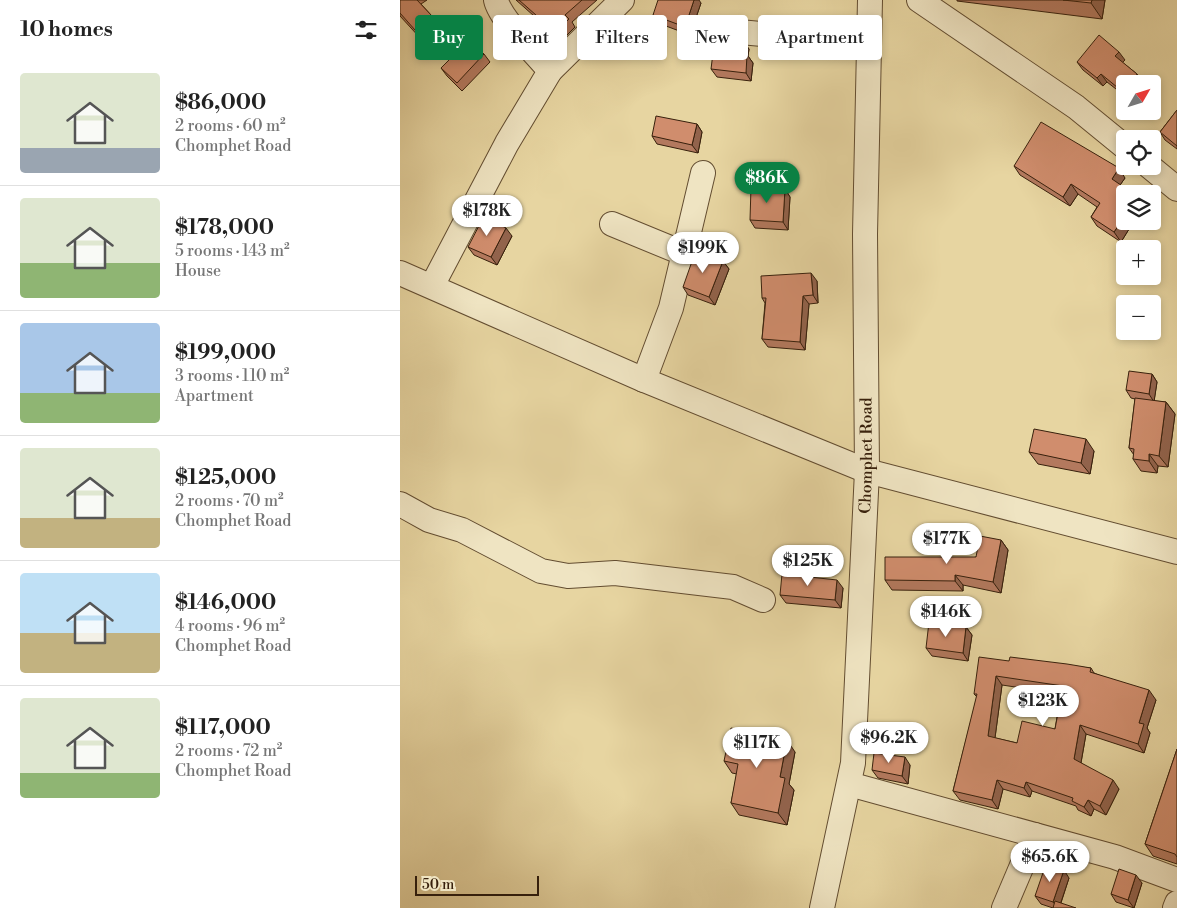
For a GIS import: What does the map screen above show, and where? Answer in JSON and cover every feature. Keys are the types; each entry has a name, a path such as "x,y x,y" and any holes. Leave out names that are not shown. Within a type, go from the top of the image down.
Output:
{"street":[{"path":"496,0 500,10 514,29 550,71"},
{"path":"432,286 507,143 550,71 622,0"},
{"name":"Chomphet Road","path":"870,0 870,15"},
{"path":"919,0 1076,108 1116,140"},
{"name":"Chomphet Road","path":"822,908 853,763 867,471 865,234 869,60"},
{"path":"644,380 671,308 703,173"},
{"path":"1160,175 1177,189"},
{"path":"612,224 685,254"},
{"path":"400,272 644,380 867,471 1177,552"},
{"path":"400,504 429,520 462,530 540,570 568,576 615,573 732,587 763,600"},
{"path":"849,784 1115,857 1177,880"},
{"path":"1004,908 1035,835"},
{"path":"1175,908 1177,902"}],"building":[{"path":"400,0 417,0 431,15 415,15 415,30 400,13"},
{"path":"519,0 582,0 565,15 536,15"},
{"path":"658,0 694,0 689,15 677,15 677,24 667,20 667,15 653,15"},
{"path":"1063,0 1092,0 1091,3"},
{"path":"1099,35 1119,52 1115,56 1137,74 1116,75 1116,86 1101,74 1097,78 1077,62"},
{"path":"449,60 478,60 457,83 441,68"},
{"path":"712,60 747,60 746,73 711,69"},
{"path":"1177,110 1177,146 1161,133"},
{"path":"656,116 697,124 692,145 652,136"},
{"path":"1041,122 1116,166 1116,173 1112,179 1121,185 1116,185 1116,229 1114,232 1091,217 1100,203 1071,184 1063,197 1014,166"},
{"path":"751,187 785,189 783,222 750,220"},
{"path":"484,216 506,228 491,257 468,247"},
{"path":"696,250 723,261 709,297 683,287"},
{"path":"811,273 813,295 803,296 800,342 762,339 766,298 762,298 761,276"},
{"path":"1129,371 1152,374 1149,394 1126,390"},
{"path":"1135,398 1166,402 1159,456 1149,454 1149,461 1133,459 1134,449 1129,448"},
{"path":"1034,429 1086,439 1081,463 1029,452"},
{"path":"980,536 1001,540 993,582 955,575 955,581 885,580 885,557 976,557"},
{"path":"782,574 837,580 835,600 780,595"},
{"path":"929,622 966,627 963,653 926,648"},
{"path":"979,657 1009,661 1010,657 1091,668 1090,672 1149,690 1139,723 1144,724 1138,744 1080,725 1074,759 1113,780 1100,806 1088,800 1084,807 1072,801 1073,798 1026,782 1024,788 997,780 992,800 953,791 977,694 974,694","holes":["996,676 1063,686 1055,729 1022,721 1017,743 988,736"]},
{"path":"731,728 787,740 780,777 785,778 778,813 731,803 738,764 724,761"},
{"path":"1177,749 1177,857 1175,854 1145,844"},
{"path":"874,753 905,757 902,776 872,770"},
{"path":"1046,864 1064,870 1053,902 1035,896"},
{"path":"1119,869 1136,875 1128,900 1111,894"},
{"path":"1055,901 1076,908 1053,908"}]}
